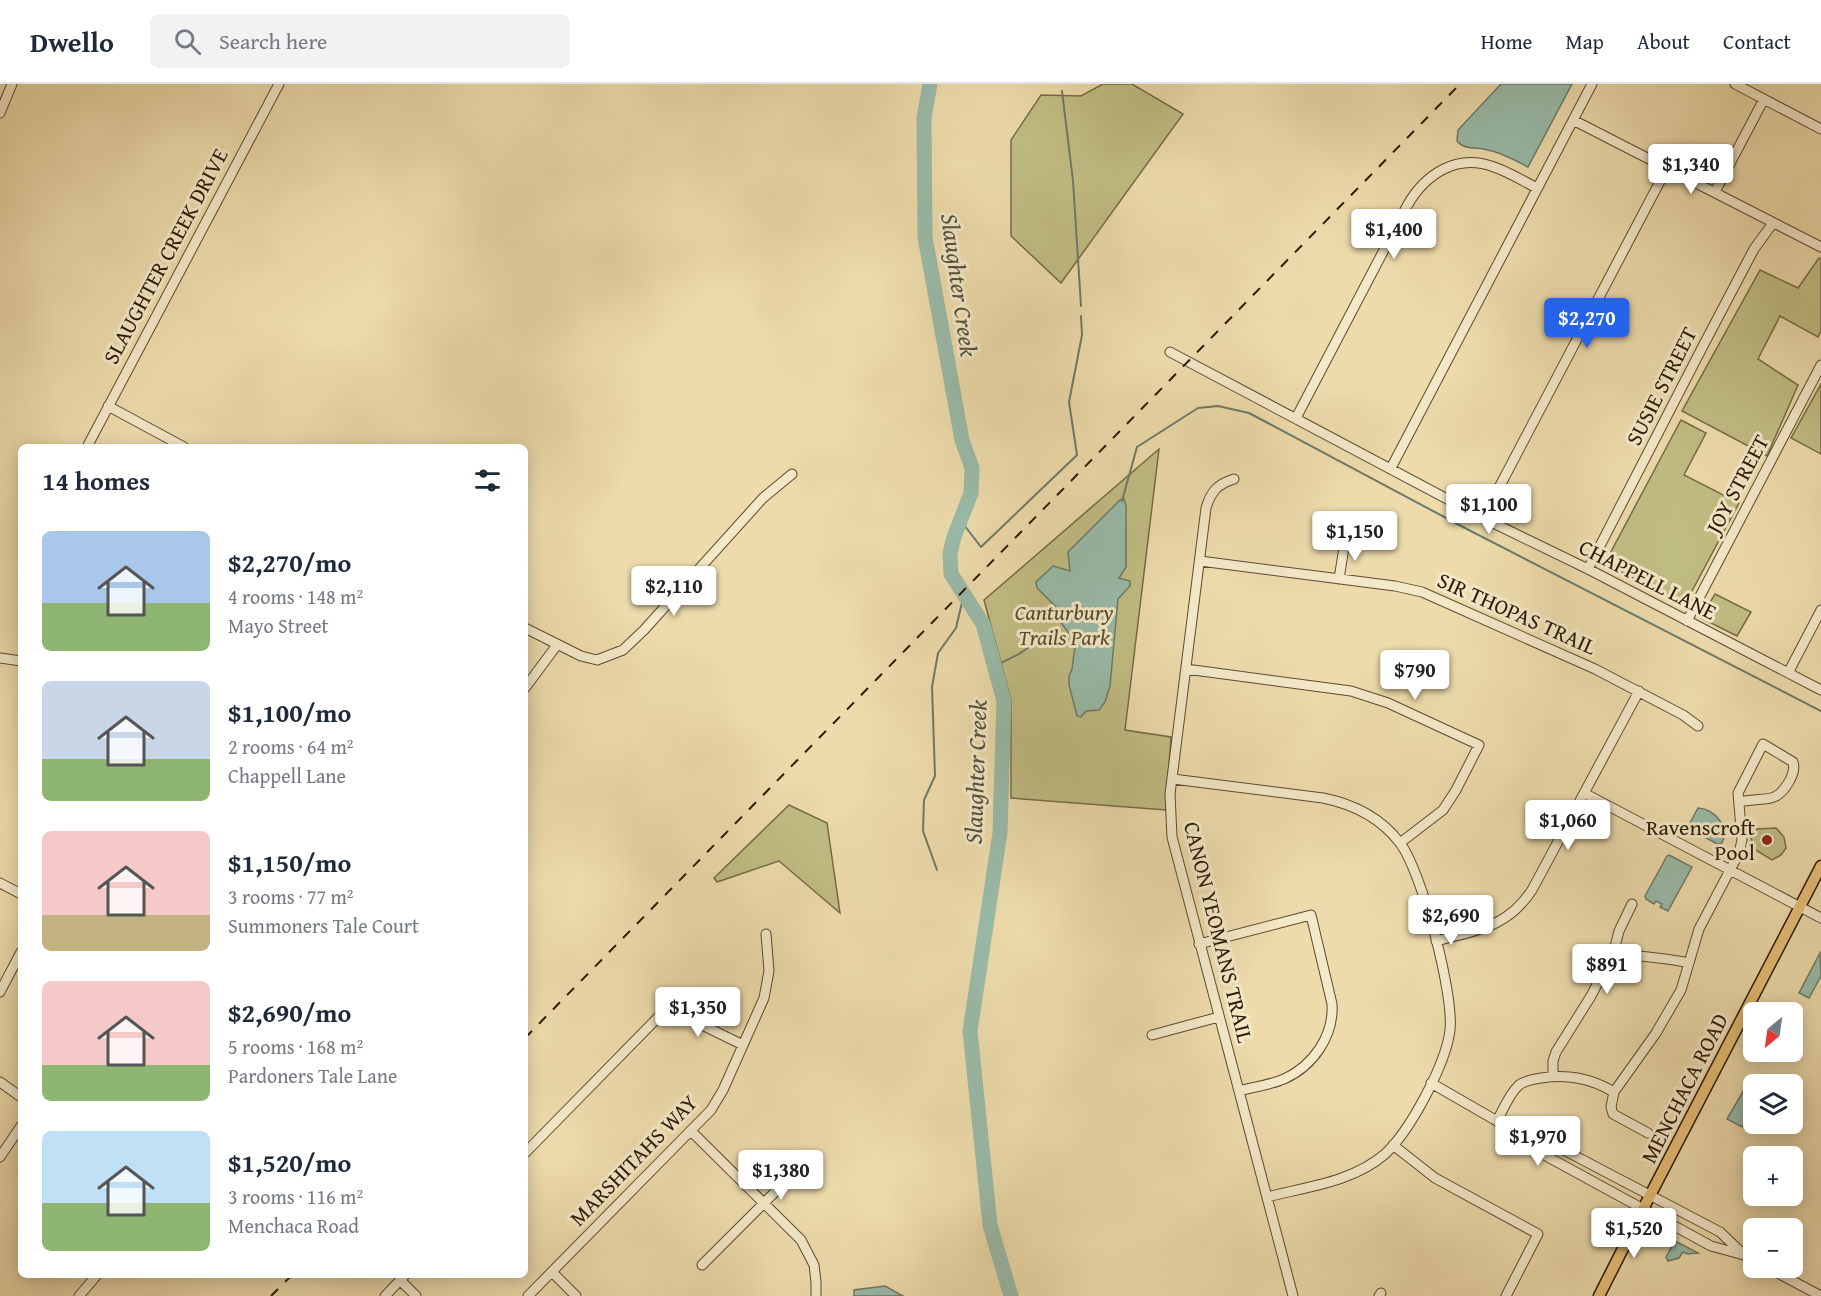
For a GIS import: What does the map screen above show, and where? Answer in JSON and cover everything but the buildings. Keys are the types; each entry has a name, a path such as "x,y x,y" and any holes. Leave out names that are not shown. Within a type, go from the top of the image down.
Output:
{"main road":[{"name":"MENCHACA ROAD","path":"1599,1296 1821,866"}],"street":[{"path":"0,113 12,84"},
{"name":"SLAUGHTER CREEK DRIVE","path":"89,444 279,84"},
{"path":"1391,468 1592,84"},
{"path":"1735,84 1821,129"},
{"path":"1715,192 1764,99"},
{"path":"1574,120 1821,247"},
{"path":"1296,418 1407,206 1420,186 1437,172 1456,165 1482,163 1537,188"},
{"path":"1483,518 1667,168"},
{"name":"SUSIE STREET","path":"1588,569 1754,249 1773,223"},
{"name":"CHAPPELL LANE","path":"1170,352 1483,518 1588,569 1821,690"},
{"name":"JOY STREET","path":"1687,621 1821,365"},
{"path":"108,406 178,444"},
{"path":"528,630 581,656 597,660 623,650 644,630 763,498 792,474"},
{"name":"CANON YEOMANS TRAIL","path":"1234,478 1221,483 1209,499 1170,804 1172,837 1293,1296"},
{"path":"1339,579 1345,541"},
{"name":"SIR THOPAS TRAIL","path":"1200,561 1405,587 1422,592 1595,669 1683,714 1698,726"},
{"path":"1788,673 1821,610"},
{"path":"528,684 557,645"},
{"path":"0,658 18,661"},
{"path":"1186,669 1351,691 1388,703 1479,745 1449,802 1436,817 1400,843"},
{"path":"1436,941 1493,925 1514,914 1532,890 1639,691"},
{"path":"1648,1133 1613,1114 1611,1107 1614,1092 1663,1021 1681,990 1699,929 1742,847 1738,793 1763,744 1793,762 1793,775 1780,795 1740,802"},
{"path":"1173,779 1335,801 1378,821 1400,843 1415,868 1449,992 1450,1028 1446,1050 1410,1121 1393,1145 1372,1164 1350,1175 1267,1197"},
{"path":"1584,793 1821,918"},
{"path":"0,883 18,892"},
{"path":"1553,1076 1553,1061 1556,1052 1591,996 1614,951 1619,932 1632,904"},
{"path":"1199,944 1311,915 1332,1004 1333,1013 1327,1035 1316,1054 1296,1073 1276,1082 1239,1091"},
{"name":"MARSHITAHS WAY","path":"528,1296 691,1131 717,1101 744,1045 766,989 769,959 766,934"},
{"path":"1614,951 1639,957 1689,963"},
{"path":"0,992 18,958"},
{"path":"528,1150 674,1001 700,1024 744,1045"},
{"path":"1152,1035 1219,1017"},
{"path":"1497,1121 1518,1086 1530,1080 1553,1076 1581,1078 1614,1092"},
{"path":"0,1082 18,1095"},
{"path":"1431,1083 1497,1121 1537,1152 1711,1246 1743,1255"},
{"path":"1497,1121 1522,1128 1720,1232 1743,1254"},
{"path":"0,1157 18,1130"},
{"path":"691,1131 805,1246 816,1273 816,1296"},
{"path":"1393,1145 1435,1178 1538,1234 1506,1296"},
{"path":"702,1265 811,1156"},
{"path":"552,1272 576,1296"},
{"path":"79,1296 94,1278"},
{"path":"384,1296 403,1278 416,1296"},
{"path":"1787,1278 1821,1296"}],"green space":[{"path":"1103,84 1132,84 1183,114 1061,283 1011,236 1011,140 1041,95 1081,96"},
{"path":"1819,258 1821,259 1821,331 1818,337 1780,316 1758,359 1798,385 1767,456 1682,411 1760,270 1798,288"},
{"path":"1821,384 1821,454 1791,438"},
{"path":"1681,420 1706,433 1684,475 1739,503 1684,606 1605,563"},
{"name":"Canturbury Trails Park","path":"1159,449 1125,730 1171,737 1166,810 1011,798 1011,700 984,600"},
{"path":"1715,594 1751,612 1737,636 1701,618"},
{"path":"789,805 827,823 840,913 779,861 717,882 714,878"},
{"path":"1776,828 1784,837 1786,848 1781,855 1772,860 1754,849 1751,838 1757,829"}],"shaded area":[{"path":"1501,84 1572,84 1528,167 1498,153 1467,147 1457,141 1458,130"},
{"path":"1124,499 1126,567 1119,578 1130,581 1130,586 1118,599 1110,686 1105,702 1099,710 1086,711 1081,717 1077,716 1069,685 1075,646 1073,639 1054,613 1056,607 1037,588 1036,582 1053,566 1070,571 1068,552 1120,500"},
{"path":"1698,808 1710,812 1720,820 1724,832 1721,844 1692,830 1690,823"},
{"path":"1669,855 1692,867 1668,911 1660,907 1662,904 1656,901 1654,904 1645,896"},
{"path":"1820,953 1821,976 1809,998 1799,993"},
{"path":"1743,1091 1742,1127 1727,1119"},
{"path":"1675,1241 1698,1253 1683,1252 1679,1258 1668,1261 1666,1257"},
{"path":"885,1286 903,1296 854,1296 854,1290"}],"waterway":[{"name":"Slaughter Creek","path":"930,84 924,118 925,237 962,440 972,468 971,493 950,553 951,574 983,624 1004,701 1000,833 970,1031 990,1225 1011,1296"},
{"path":"1062,91 1073,181 1081,306"},
{"path":"961,521 981,547 1077,455 1069,402 1082,335 1081,316"},
{"path":"1122,501 1137,447 1198,408 1218,406 1249,413 1463,527 1821,711"},
{"path":"937,870 923,831 924,800 935,776 932,687 938,653 956,628 964,594"},
{"path":"995,666 1019,654 1058,627"}],"railway":[{"path":"528,1035 1460,84"},
{"path":"271,1296 289,1278"}],"place":[{"name":"Ravenscroft Pool","path":"1767,840"}]}
